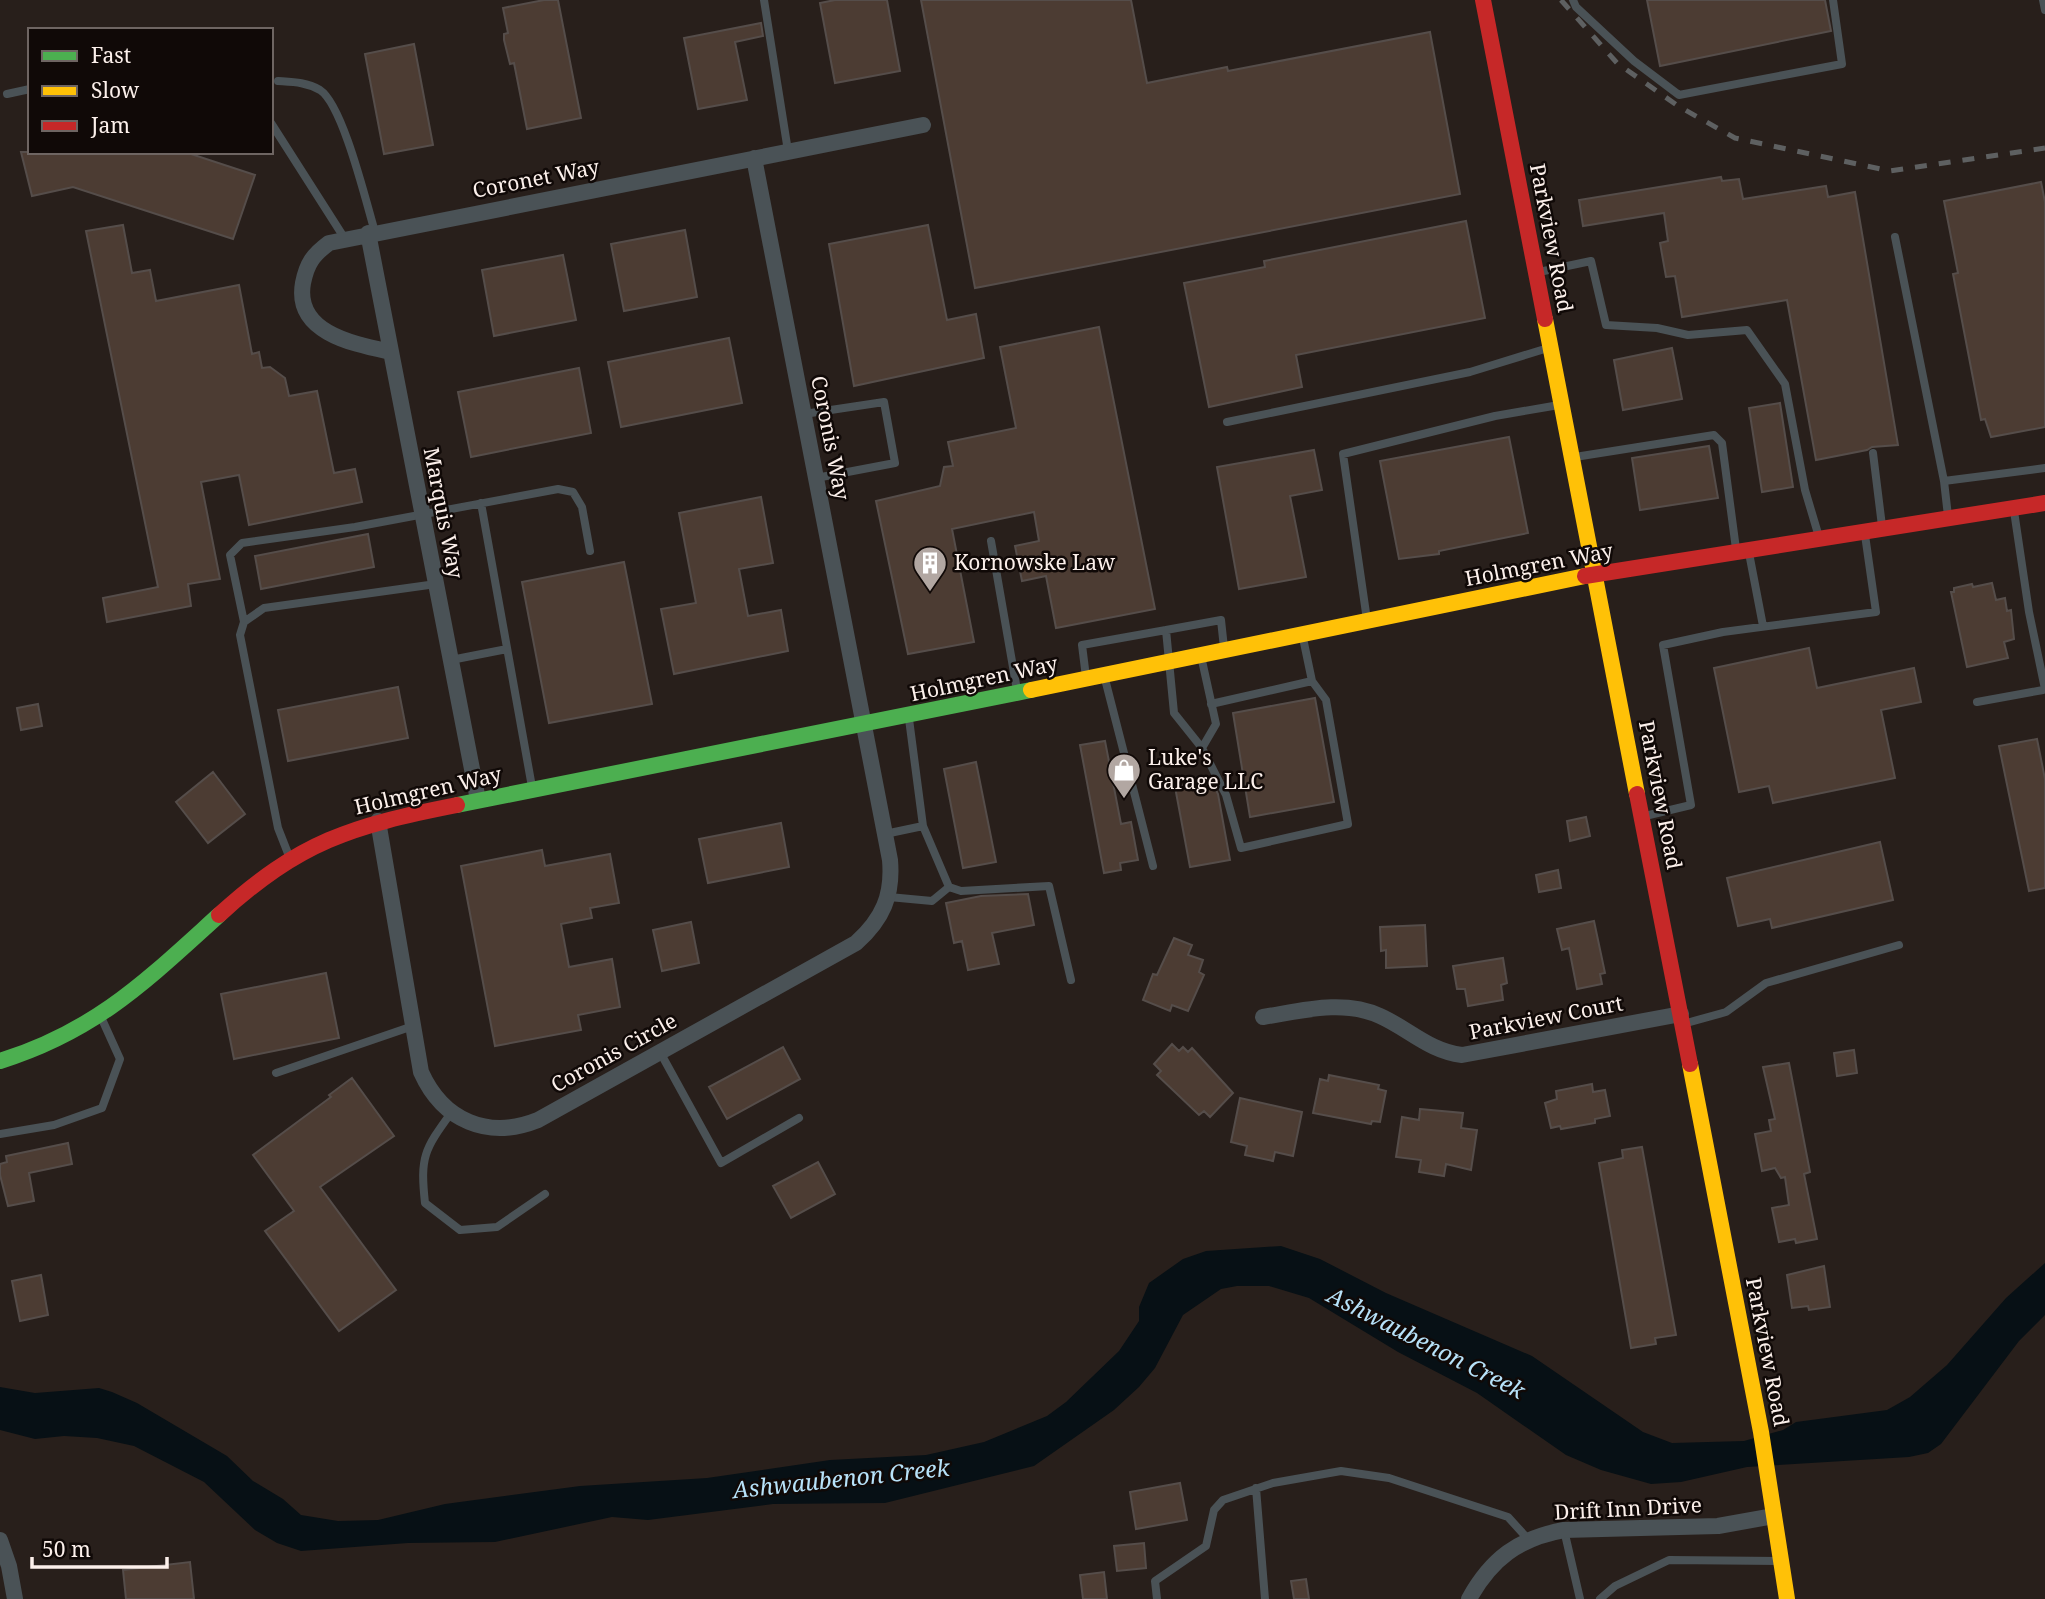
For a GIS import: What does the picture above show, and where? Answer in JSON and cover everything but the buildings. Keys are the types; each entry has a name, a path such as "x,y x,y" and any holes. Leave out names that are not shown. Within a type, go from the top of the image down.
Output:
{"street":[{"name":"Parkview Road","path":"1483,0 1768,1468 1787,1599"},
{"name":"Coronet Way","path":"391,352 344,342 321,328 308,316 302,292 306,268 313,255 329,243 371,232 923,125"},
{"name":"Coronis Way","path":"754,158 864,725"},
{"name":"Marquis Way","path":"371,232 391,352 478,800"},
{"name":"Holmgren Way","path":"0,1061 71,1034 100,1016 130,995 258,881 290,859 335,835 378,821 1018,694 1595,574 2045,503"},
{"name":"Coronis Circle","path":"378,821 421,1072 428,1088 451,1113 482,1127 501,1129 522,1126 856,943 871,930 889,897 892,878 864,725"},
{"name":"Parkview Court","path":"1263,1017 1331,1008 1356,1008 1378,1015 1438,1050 1462,1055 1682,1019"},
{"name":"Drift Inn Drive","path":"1469,1599 1497,1559 1528,1539 1564,1530 1718,1526 1774,1517"},
{"path":"0,1540 9,1566 15,1599"}],"lane":[{"path":"764,0 788,151"},
{"path":"1573,0 1576,7 1634,61 1679,95 1842,64 1833,0"},
{"path":"2043,0 2045,10"},
{"path":"278,81 300,82 322,92 338,112 371,232"},
{"path":"7,94 28,89"},
{"path":"273,126 345,239"},
{"path":"1895,237 1944,481 1948,519"},
{"path":"1534,273 1591,261 1606,325 1657,328 1688,335 1747,330 1785,384 1805,490 1820,539"},
{"path":"1227,422 1470,372 1551,347"},
{"path":"804,414 884,402 895,463 816,478"},
{"path":"1367,622 1343,454 1495,416 1562,405"},
{"path":"1573,458 1714,435 1723,443 1742,551 1763,626"},
{"path":"1873,453 1882,529"},
{"path":"1944,481 2045,468"},
{"path":"290,859 278,828 242,648 240,635 244,622 230,555 234,548 242,543 558,489 573,492 582,507 590,551"},
{"path":"481,503 532,790"},
{"path":"1978,702 2044,689 2014,508"},
{"path":"1643,817 1691,805 1663,645 1763,626 1877,612 1865,532"},
{"path":"991,541 1018,694"},
{"path":"244,622 264,608 436,584"},
{"path":"1086,680 1082,645 1221,620 1224,651"},
{"path":"1166,630 1174,713 1202,748 1226,795 1241,848 1349,824 1326,700 1312,681 1302,635"},
{"path":"451,660 507,649"},
{"path":"1201,656 1216,724 1202,748"},
{"path":"1105,676 1153,866"},
{"path":"1211,704 1312,681"},
{"path":"909,716 923,826 949,887 961,891 1049,886 1071,980"},
{"path":"885,834 923,826"},
{"path":"889,897 932,901 949,887"},
{"path":"1682,1019 1726,1012 1766,983 1899,945"},
{"path":"0,1134 54,1125 102,1108 120,1059 100,1016"},
{"path":"276,1073 413,1026"},
{"path":"660,1052 721,1163 799,1118"},
{"path":"451,1113 429,1144 422,1167 425,1203 460,1230 496,1227 545,1194"},
{"path":"1157,1599 1154,1581 1206,1546 1214,1510 1223,1500 1256,1488 1322,1473 1361,1472 1419,1487 1508,1517 1528,1539"},
{"path":"1256,1488 1265,1599"},
{"path":"1564,1530 1580,1599"},
{"path":"1600,1599 1615,1586 1669,1560 1780,1561"}],"water":[{"name":"Ashwaubenon Creek","path":"1281,1246 1320,1259 1386,1293 1532,1356 1643,1432 1672,1443 1744,1441 1783,1430 1796,1422 1887,1410 1910,1397 1947,1365 2006,1298 2045,1263 2045,1315 2019,1341 1941,1444 1928,1453 1909,1457 1747,1467 1681,1482 1651,1484 1601,1470 1566,1455 1477,1393 1398,1352 1309,1298 1269,1286 1221,1289 1183,1315 1155,1368 1139,1387 1114,1410 1034,1466 885,1503 773,1504 648,1520 612,1517 495,1542 408,1543 301,1551 277,1543 255,1530 204,1482 134,1446 97,1438 64,1436 35,1439 0,1430 0,1387 35,1393 99,1388 137,1403 227,1456 253,1481 283,1499 301,1515 338,1521 378,1520 445,1504 580,1486 707,1478 830,1460 926,1455 984,1442 1047,1416 1066,1402 1119,1351 1139,1321 1139,1307 1149,1283 1183,1259 1206,1251"}],"railway":[{"path":"1561,0 1617,63 1678,106 1735,138 1890,171 2045,148"}],"traffic: fast":[{"path":"457,805 1031,690"},
{"path":"0,1061 64,1035 118,1002 219,915"}],"traffic: slow":[{"path":"1545,319 1637,794"},
{"path":"1031,690 1585,576"},
{"path":"1690,1064 1761,1432 1787,1599"}],"traffic: jam":[{"path":"1483,0 1545,319"},
{"path":"1585,576 2045,503"},
{"path":"1637,794 1690,1064"},
{"path":"219,915 275,870 329,840 386,821 457,805"}],"place":[{"name":"Kornowske Law","path":"930,593"},
{"name":"Luke's Garage LLC","path":"1124,800"}]}
